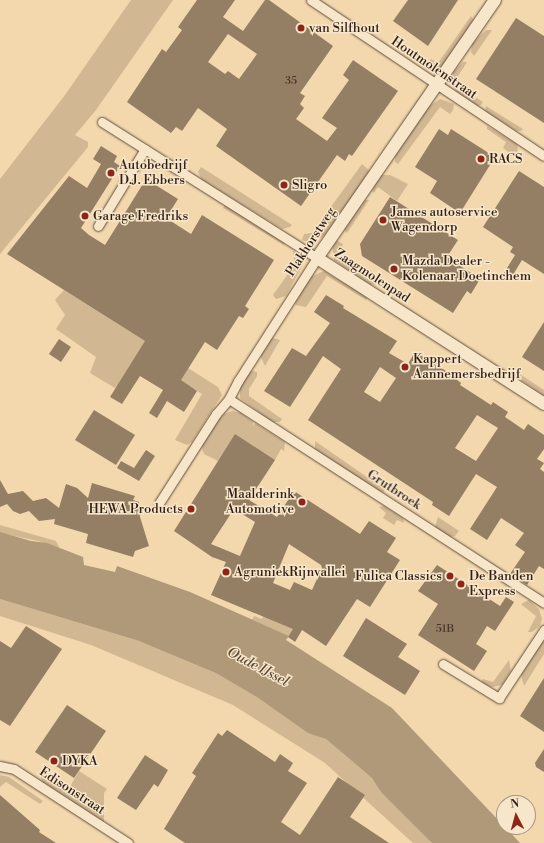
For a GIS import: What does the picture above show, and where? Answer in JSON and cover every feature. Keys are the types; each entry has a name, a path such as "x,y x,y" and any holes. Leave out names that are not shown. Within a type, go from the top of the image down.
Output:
{"street":[{"name":"Houtmolenstraat","path":"311,0 544,156"},
{"name":"Plakhorstweg","path":"158,503 216,414 229,399 238,381 317,258 495,0"},
{"name":"Zaagmolenpad","path":"102,122 544,404"},
{"path":"98,226 145,149"},
{"name":"Grutbroek","path":"229,399 544,603"},
{"path":"443,664 499,698 544,630"},
{"name":"Edisonstraat","path":"0,766 14,768 128,843"}],"shaded area":[{"path":"131,0 173,0 96,110 75,135 88,142 88,147 0,254 0,179 65,95"},
{"path":"471,16 474,21 442,68 431,71 424,68 431,59 438,63"},
{"path":"486,30 492,30 474,56 471,52 472,43"},
{"path":"463,62 467,62 458,76 461,88 483,102 481,105 477,106 461,97 454,88 453,72"},
{"path":"440,99 454,104 453,110 450,114 440,107 398,164 395,162 395,152 425,109"},
{"path":"486,106 523,129 521,131 516,131 485,111"},
{"path":"487,126 517,144 518,150 514,156 503,148 506,142 487,129"},
{"path":"362,164 370,171 325,235 311,243 302,240 304,234 312,233"},
{"path":"201,167 292,225 282,229 202,180 198,172"},
{"path":"382,175 390,175 408,184 397,201 378,187 374,193 372,191 377,178"},
{"path":"363,200 369,200 347,233 343,229"},
{"path":"225,205 285,242 284,245 223,208"},
{"path":"336,240 343,244 337,255 377,281 378,284 370,285 334,260 332,244"},
{"path":"293,251 300,254 302,266 286,296 276,299 273,295 295,264"},
{"path":"324,271 368,297 366,300 327,276 306,307 296,305 295,302 310,277"},
{"path":"64,290 218,387 222,395 192,442 187,445 175,440 202,394 149,361 115,388 90,373 96,357 56,329 65,315 55,300"},
{"path":"273,338 280,340 265,366 260,355 269,340"},
{"path":"512,369 544,390 544,396 511,373"},
{"path":"248,372 257,372 257,376 249,389 249,396 282,419 280,422 272,422 240,398 240,384"},
{"path":"232,411 241,413 253,422 253,426 255,423 285,442 284,451 281,449 275,460 235,435 218,461 204,454 201,445 217,421 224,414"},
{"path":"315,441 380,486 386,487 384,492 378,491 315,450"},
{"path":"384,506 403,518 404,523 397,520 394,525 383,518 386,513 379,507"},
{"path":"438,517 459,531 455,536 450,537 435,527"},
{"path":"0,525 56,541 60,549 38,541 0,533"},
{"path":"0,599 139,641 184,657 229,678 326,739 374,775 381,792 394,799 432,843 413,843 325,763 233,705 91,645 0,616"},
{"path":"529,600 539,609 542,619 540,626 532,632 528,632 536,616 521,604"},
{"path":"254,616 262,619 263,616 295,626 289,636 252,620"},
{"path":"544,639 544,654 524,686 521,675"},
{"path":"509,660 511,671 502,685 492,687 481,683 483,679 493,682"},
{"path":"79,771 107,789 104,793 104,823 42,783 41,777 46,775 68,790"},
{"path":"0,775 9,777 43,801 40,804 6,782 0,787"}],"water":[{"name":"Oude IJssel","path":"0,532 31,541 47,543 83,557 84,565 115,572 117,566 190,592 289,636 286,640 392,708 496,818 496,835 512,835 520,843 432,843 381,792 372,778 326,739 308,733 257,697 216,673 139,641 0,599"}],"building":[{"path":"197,0 235,0 223,17 243,31 265,0 269,0 333,46 300,93 305,96 300,104 304,108 296,119 327,141 337,128 322,118 349,80 343,75 353,60 398,91 352,156 349,154 345,161 337,155 301,206 216,146 227,129 198,108 182,131 176,127 171,133 127,102 162,49 166,52 182,30 178,27","holes":["228,34 257,54 239,79 228,71 225,74 208,62"]},
{"path":"408,0 458,0 428,46 393,21"},
{"path":"516,18 544,36 544,123 476,79"},
{"path":"439,129 448,135 451,129 495,157 460,213 430,193 437,181 415,167"},
{"path":"101,146 117,156 114,162 120,166 81,228 89,235 105,245 146,179 178,199 166,218 191,234 202,215 274,260 245,306 249,309 243,318 239,316 217,350 205,342 181,380 197,391 184,412 167,401 157,418 149,413 163,390 140,376 122,404 110,397 145,341 7,254 69,176 87,188 101,164 93,159"},
{"path":"519,171 544,187 544,274 522,260 511,278 504,273 515,255 510,252 513,247 483,227"},
{"path":"390,197 458,240 447,257 480,279 471,294 467,291 453,313 362,256 360,244"},
{"path":"326,295 344,306 343,308 397,341 389,353 408,364 415,352 446,371 461,383 460,385 491,405 493,402 508,412 505,417 524,430 528,424 544,435 544,449 537,459 544,463 540,469 544,472 544,569 539,566 527,585 510,574 525,552 515,545 524,533 501,518 487,540 470,529 497,487 476,474 449,516 432,505 433,502 308,420 341,369 323,356 290,407 264,391 292,348 306,356 330,323 314,312","holes":["380,367 396,378 380,402 364,392","477,415 498,428 476,461 455,448"]},
{"path":"544,322 544,371 522,357"},
{"path":"59,339 71,347 61,362 49,354"},
{"path":"94,410 135,435 116,465 75,440"},
{"path":"235,434 275,460 249,500 277,517 294,491 360,534 369,521 396,538 387,552 400,560 370,607 357,599 326,646 302,630 295,642 288,637 293,629 211,595 226,562 212,557 174,531","holes":["234,509 255,522 240,556 211,544","289,544 321,565 322,568 312,590 294,582 290,590 273,583"]},
{"path":"146,450 155,456 139,481 117,468 121,461 134,468"},
{"path":"0,480 8,494 23,491 33,501 46,498 59,508 66,484 77,488 88,498 92,483 135,496 133,500 139,502 140,517 149,546 135,551 133,557 86,543 88,534 54,524 55,519 39,521 29,511 20,514 13,511 7,504 0,507"},
{"path":"437,565 500,606 506,597 514,602 495,631 487,626 476,644 487,651 474,671 418,635 438,604 418,591"},
{"path":"366,618 407,644 398,657 420,671 405,695 343,656"},
{"path":"26,626 62,649 10,726 0,720 0,641 11,648"},
{"path":"544,678 544,732 520,716"},
{"path":"67,705 106,731 74,778 35,752"},
{"path":"227,730 275,762 280,754 293,763 288,771 307,783 281,822 300,835 338,777 365,795 350,817 389,843 185,843 164,829 196,776 192,773 218,733 222,736"},
{"path":"544,749 544,772 536,767 535,763"},
{"path":"145,755 168,770 158,787 154,784 136,810 117,798"},
{"path":"0,795 40,830 39,832 56,843 0,843"}],"place":[{"name":"van Silfhout","path":"301,28"},
{"name":"RACS","path":"481,159"},
{"name":"Autobedrijf D.J. Ebbers","path":"111,173"},
{"name":"Sligro","path":"284,185"},
{"name":"Garage Fredriks","path":"85,216"},
{"name":"James autoservice Wagendorp","path":"383,220"},
{"name":"Mazda Dealer - Kolenaar Doetinchem","path":"394,269"},
{"name":"Kappert Aannemersbedrijf","path":"405,367"},
{"name":"Maalderink Automotive","path":"302,502"},
{"name":"HEWA Products","path":"191,509"},
{"name":"AgruniekRijnvallei","path":"226,572"},
{"name":"Fulica Classics","path":"450,576"},
{"name":"De Banden Express","path":"461,584"},
{"name":"DYKA","path":"54,761"}]}
